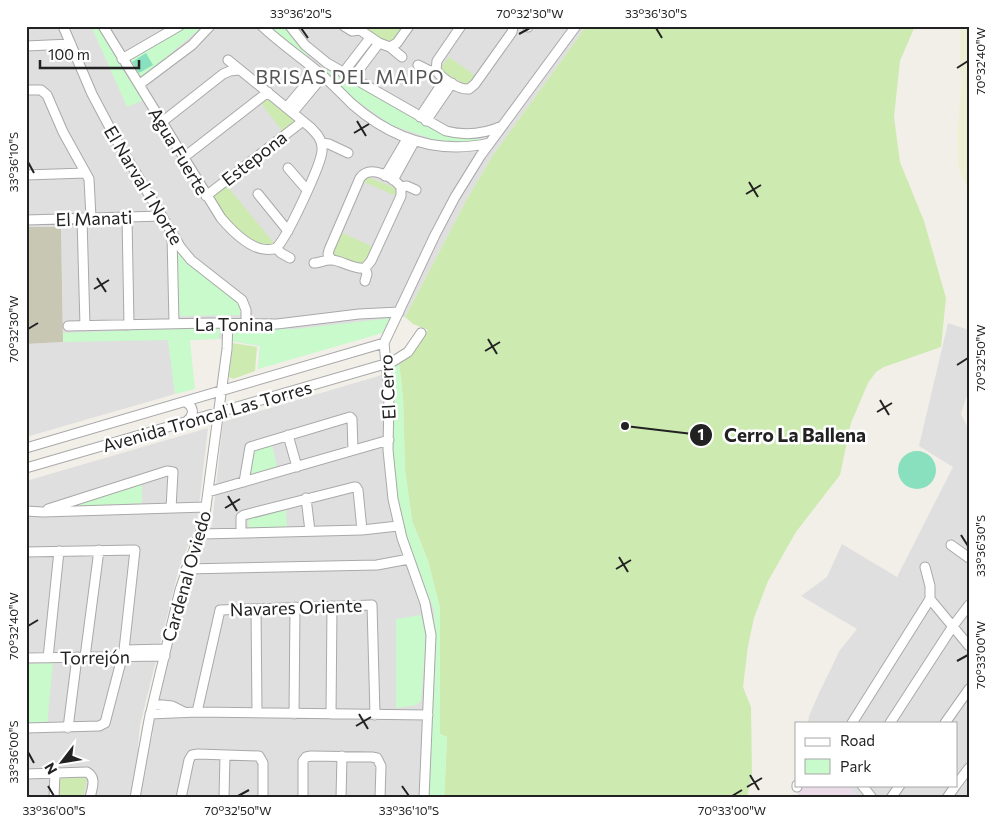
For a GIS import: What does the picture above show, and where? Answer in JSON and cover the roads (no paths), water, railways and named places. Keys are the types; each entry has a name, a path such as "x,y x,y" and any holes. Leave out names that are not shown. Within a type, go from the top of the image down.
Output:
{"street":[{"name":"El Narval 1 Norte","path":"64,26 92,94 113,135 171,232 191,260 242,300 246,310 246,323"},
{"name":"Agua Fuerte","path":"104,26 122,59 140,84 221,218 240,236 262,249 276,248"},
{"path":"122,59 179,26"},
{"path":"140,84 192,45 210,26"},
{"path":"262,26 286,48 320,73 353,105 380,126 410,140 448,147 471,147 490,143"},
{"path":"290,26 315,54 343,73 446,131 472,134 502,126"},
{"path":"344,26 352,31 360,28 374,40 390,47 402,57"},
{"path":"390,47 397,43 409,26"},
{"path":"461,26 437,61 436,70 440,75 466,90 475,84 512,32 513,26"},
{"name":"El Cerro","path":"424,798 431,635 425,603 398,526 390,483 389,395 384,343 444,216 481,155 576,26"},
{"path":"343,73 374,40"},
{"path":"352,79 374,40"},
{"path":"26,46 71,44"},
{"path":"228,60 303,121 315,132 322,143 320,158 307,190 288,231 276,248 280,253 290,258"},
{"path":"418,65 430,71 436,70"},
{"path":"162,122 223,74 230,70 239,70"},
{"path":"290,110 320,73"},
{"path":"423,119 449,81"},
{"path":"26,90 41,90 47,95 63,132 90,185 86,218 85,326"},
{"path":"183,158 268,92"},
{"name":"Estepona","path":"206,196 303,121"},
{"path":"389,178 410,140"},
{"path":"322,143 334,146 348,153"},
{"path":"471,147 481,155"},
{"path":"288,168 307,190"},
{"path":"331,259 328,254 329,250 360,178 367,172 372,171 389,178 401,187 407,186 416,190"},
{"path":"26,175 85,173"},
{"path":"314,263 321,263 331,259 360,269 370,264 401,196 401,187"},
{"path":"258,194 288,231"},
{"name":"El Manati","path":"26,220 162,216"},
{"path":"127,217 130,324"},
{"path":"171,232 174,324"},
{"path":"365,268 367,274 365,281"},
{"name":"La Tonina","path":"68,326 228,322 286,324 360,314 399,312"},
{"name":"Cardenal Oviedo","path":"135,798 150,714 186,569 201,534 222,391 228,322"},
{"name":"Avenida Troncal Las Torres","path":"26,468 399,359 408,352 421,333"},
{"name":"Avenida Troncal Las Torres","path":"26,448 384,343"},
{"path":"185,402 193,410 192,416 187,421"},
{"path":"244,482 250,447 351,417 354,450"},
{"path":"288,435 296,467"},
{"path":"208,492 389,440"},
{"path":"43,512 82,497 167,471 173,472 171,508"},
{"path":"241,533 242,516 306,498 356,487 358,490 362,530"},
{"path":"306,498 310,531"},
{"path":"26,511 206,507"},
{"path":"201,534 362,530 398,526"},
{"path":"951,545 969,558"},
{"path":"68,728 99,550"},
{"path":"26,552 135,550 122,653 104,723 98,726 68,728 26,728"},
{"path":"48,658 59,551"},
{"path":"186,569 377,565 409,559"},
{"path":"853,722 930,599 930,586 925,567"},
{"path":"930,599 969,646"},
{"name":"Navares Oriente","path":"197,712 220,610 372,605 375,715"},
{"path":"891,722 953,626 969,605"},
{"path":"331,714 332,606"},
{"path":"256,608 256,713"},
{"path":"294,714 295,608"},
{"name":"Torrejón","path":"26,658 81,657 122,653 165,653"},
{"path":"946,722 969,689"},
{"path":"153,704 172,706 186,713"},
{"path":"150,714 197,712 428,715"},
{"path":"181,798 190,757 196,754 255,755 261,757 263,763 262,798"},
{"path":"224,798 225,754"},
{"path":"341,798 342,756"},
{"path":"303,798 303,762 306,757 342,756 372,757 379,761 381,766 380,798"},
{"path":"958,782 969,768"},
{"path":"26,774 85,772 91,775 93,782 90,798"},
{"path":"54,798 55,773"},
{"path":"863,786 872,798"},
{"path":"891,798 899,786"},
{"path":"947,798 955,786"}],"place":[{"name":"Cerro La Ballena","path":"625,426"}],"district":[{"name":"BRISAS DEL MAIPO","path":"350,76"}]}
